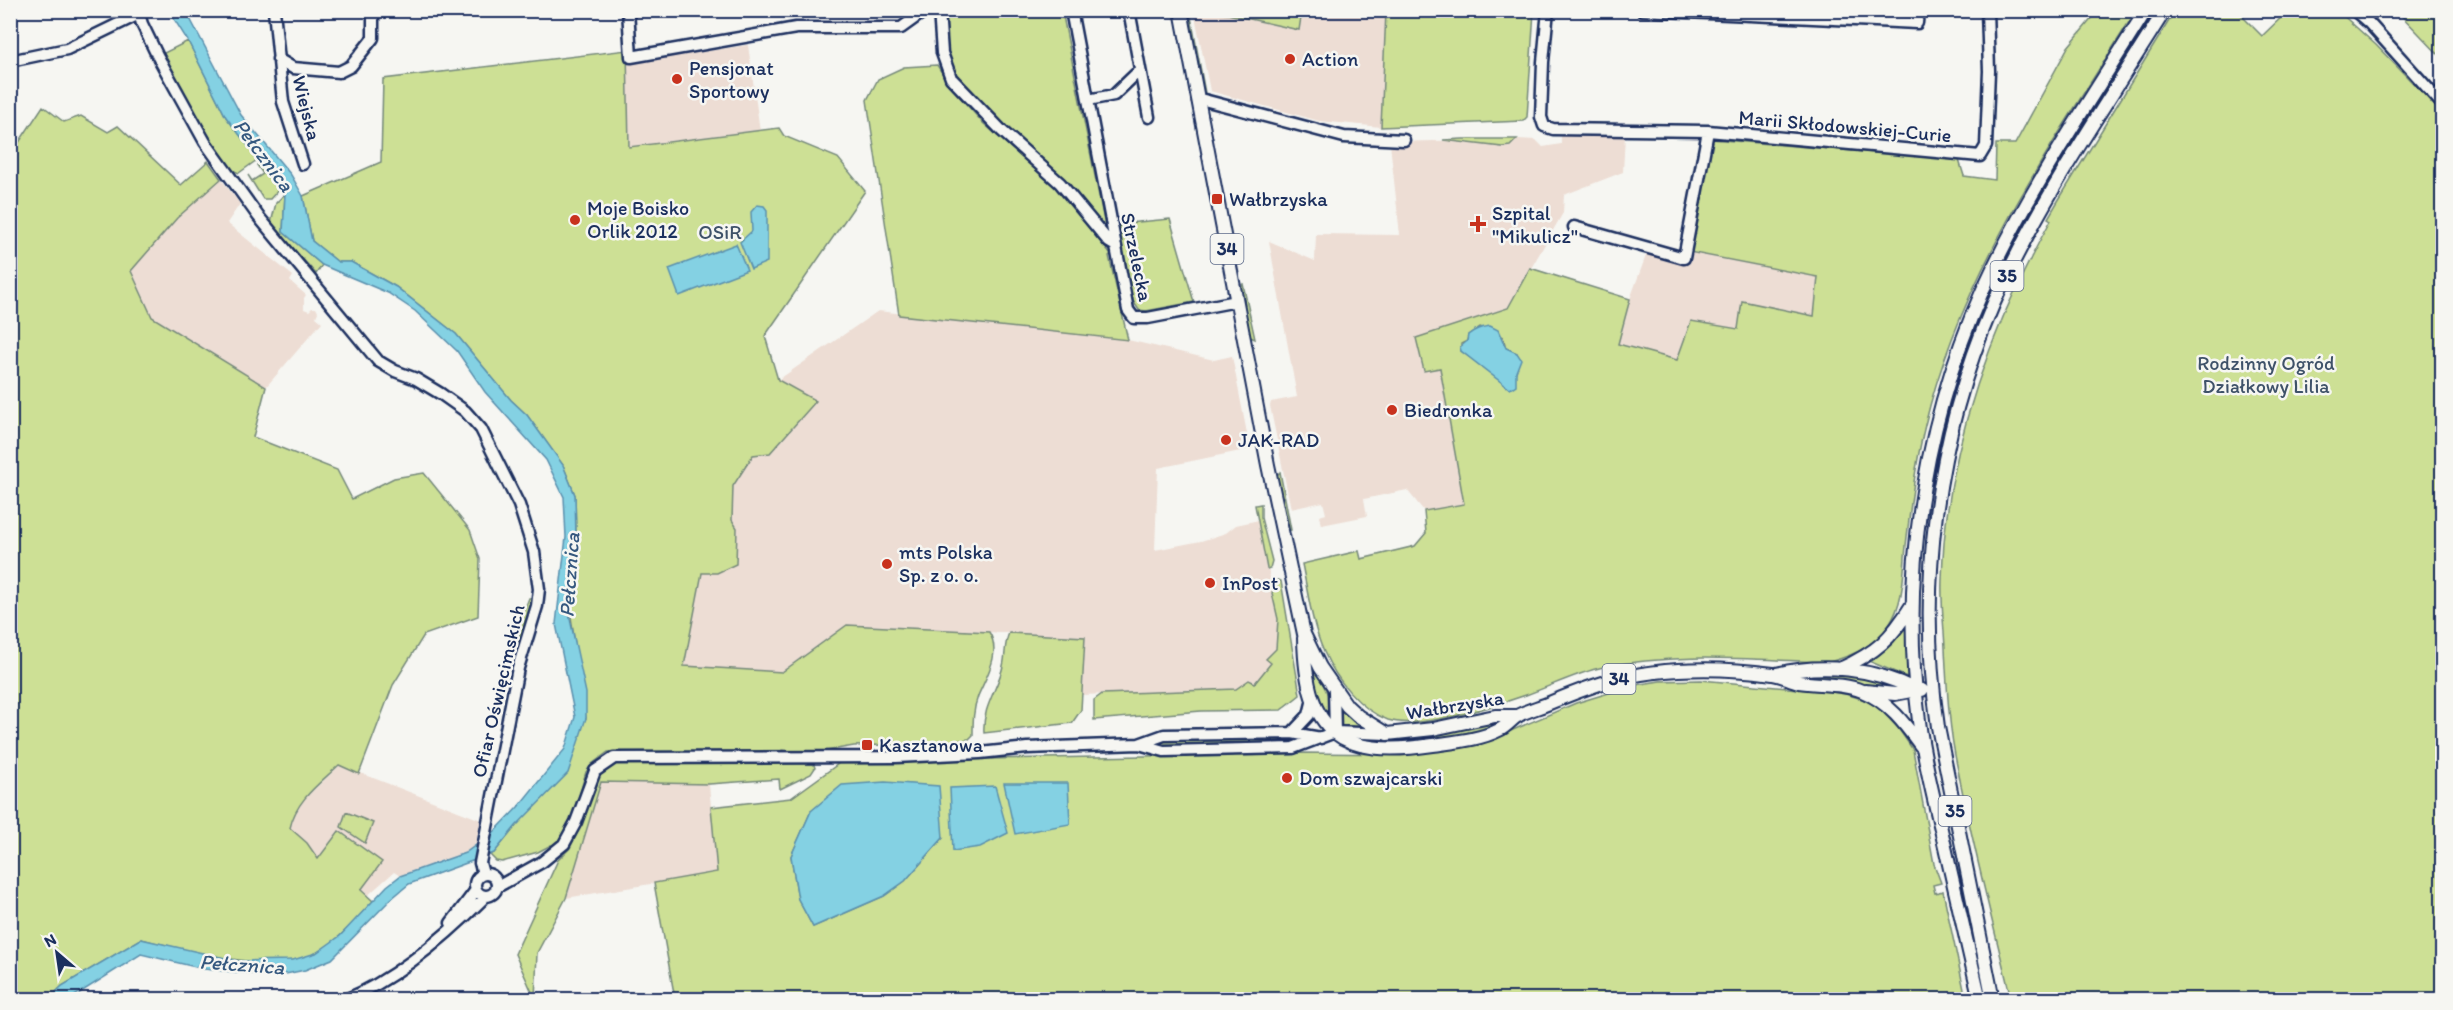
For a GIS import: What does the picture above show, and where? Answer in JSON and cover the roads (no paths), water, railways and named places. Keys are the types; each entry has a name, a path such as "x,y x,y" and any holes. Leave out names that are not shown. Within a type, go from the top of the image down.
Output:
{"main road":[{"name":"Wałbrzyska","path":"1181,10 1290,575 1304,634 1305,672 1312,703 1323,721 1335,732 1359,746 1382,749 1420,747 1467,739 1499,730 1518,716 1598,685 1657,671 1699,670 1776,674 1797,682 1861,691 1885,704 1902,720 1924,750"},
{"name":"35","path":"1980,999 1924,750 1916,690 1913,604 1917,535 1930,453 1947,388 1967,329 2008,237 2146,10"},
{"name":"35","path":"1993,999 1932,690 1928,608 1935,517 1952,429 1973,357 1993,305 2032,228 2165,10"},
{"path":"1840,669 1867,657 1885,643 1897,630 1913,604"},
{"name":"Wałbrzyska","path":"1304,634 1334,690 1358,716 1388,734 1451,726 1495,716 1518,716"},
{"name":"Wałbrzyska","path":"1776,674 1798,668 1840,669 1880,674 1896,679 1916,690 1932,690"},
{"path":"1861,691 1895,694 1916,690"}],"street":[{"name":"Wiejska","path":"274,10 283,102 303,164"},
{"name":"Wiejska","path":"278,59 293,68 339,72 351,66 373,38 373,10"},
{"path":"628,10 631,57 796,28 901,28 926,10"},
{"path":"939,10 942,53 951,78 1002,131 1060,183 1109,242 1114,245"},
{"name":"Strzelecka","path":"1071,10 1128,309 1134,318 1148,318 1237,302"},
{"path":"1129,10 1149,117"},
{"name":"Marii Skłodowskiej-Curie","path":"1548,10 1540,117 1544,126 1553,129 1708,131 1980,156 1986,146 1989,61 1987,10"},
{"path":"1642,10 1917,23 1918,11"},
{"path":"2354,10 2369,23 2442,104"},
{"path":"10,62 67,49 139,12"},
{"name":"Ofiar Oświęcimskich","path":"139,12 157,56 205,142 258,216 378,361 441,394 465,411 481,429 519,505 534,552 539,589 537,606 518,668 485,837 481,869"},
{"path":"1088,100 1114,95 1140,70"},
{"path":"1198,101 1204,100 1344,137 1404,140"},
{"path":"1574,227 1684,258 1708,131"},
{"path":"1334,690 1335,732"},
{"path":"1292,733 1309,715 1312,703"},
{"path":"496,882 555,854 564,844 576,822 595,771 614,758 896,757 1027,748 1139,744 1164,751 1293,748 1335,732 1388,734"},
{"path":"1139,744 1164,735 1292,733 1322,738"},
{"path":"441,936 476,890 475,882 481,869 496,882"},
{"path":"345,999 366,996 398,972 465,917 486,896 493,894 496,882"},
{"path":"476,890 486,896"}],"water":[{"name":"Pełcznica","path":"169,11 186,11 241,115 291,175 303,196 312,241 338,262 351,262 396,287 456,334 511,400 527,415 563,465 575,495 576,536 569,603 570,619 586,693 586,718 568,773 516,826 494,853 409,884 391,899 332,959 305,970 276,976 204,969 141,954 73,997 22,1000 55,993 62,986 141,939 238,961 293,960 316,953 340,936 387,886 400,876 465,853 495,831 518,807 565,749 575,717 556,624 566,537 564,497 546,460 485,392 457,351 415,311 388,293 322,265 283,232 285,194 226,117 188,41"},
{"path":"757,205 764,206 767,210 767,262 751,269 740,242 752,231 751,212"},
{"path":"736,244 747,270 679,296 669,269"},
{"path":"1490,326 1498,330 1506,348 1517,353 1521,359 1516,372 1516,385 1510,389 1461,351 1460,347 1467,341 1468,335 1473,331"},
{"path":"885,782 939,786 943,838 905,881 884,896 813,927 798,899 791,856 811,811 842,785"},
{"path":"1004,783 1068,783 1070,824 1015,834"},
{"path":"995,786 1008,833 980,847 953,851 950,788"}],"place":[{"name":"Action","path":"1290,59"},
{"name":"Pensjonat Sportowy","path":"677,79"},
{"name":"Wałbrzyska","path":"1217,199"},
{"name":"Moje Boisko Orlik 2012","path":"575,220"},
{"name":"Szpital \"Mikulicz\"","path":"1478,224"},
{"name":"Biedronka","path":"1392,410"},
{"name":"JAK-RAD","path":"1226,440"},
{"name":"mts Polska Sp. z o. o.","path":"887,564"},
{"name":"InPost","path":"1210,583"},
{"name":"Kasztanowa","path":"867,745"},
{"name":"Dom szwajcarski","path":"1287,778"}],"park label":[{"name":"OSiR","path":"720,232"},
{"name":"Rodzinny Ogród Działkowy Lilia","path":"2266,374"}]}
